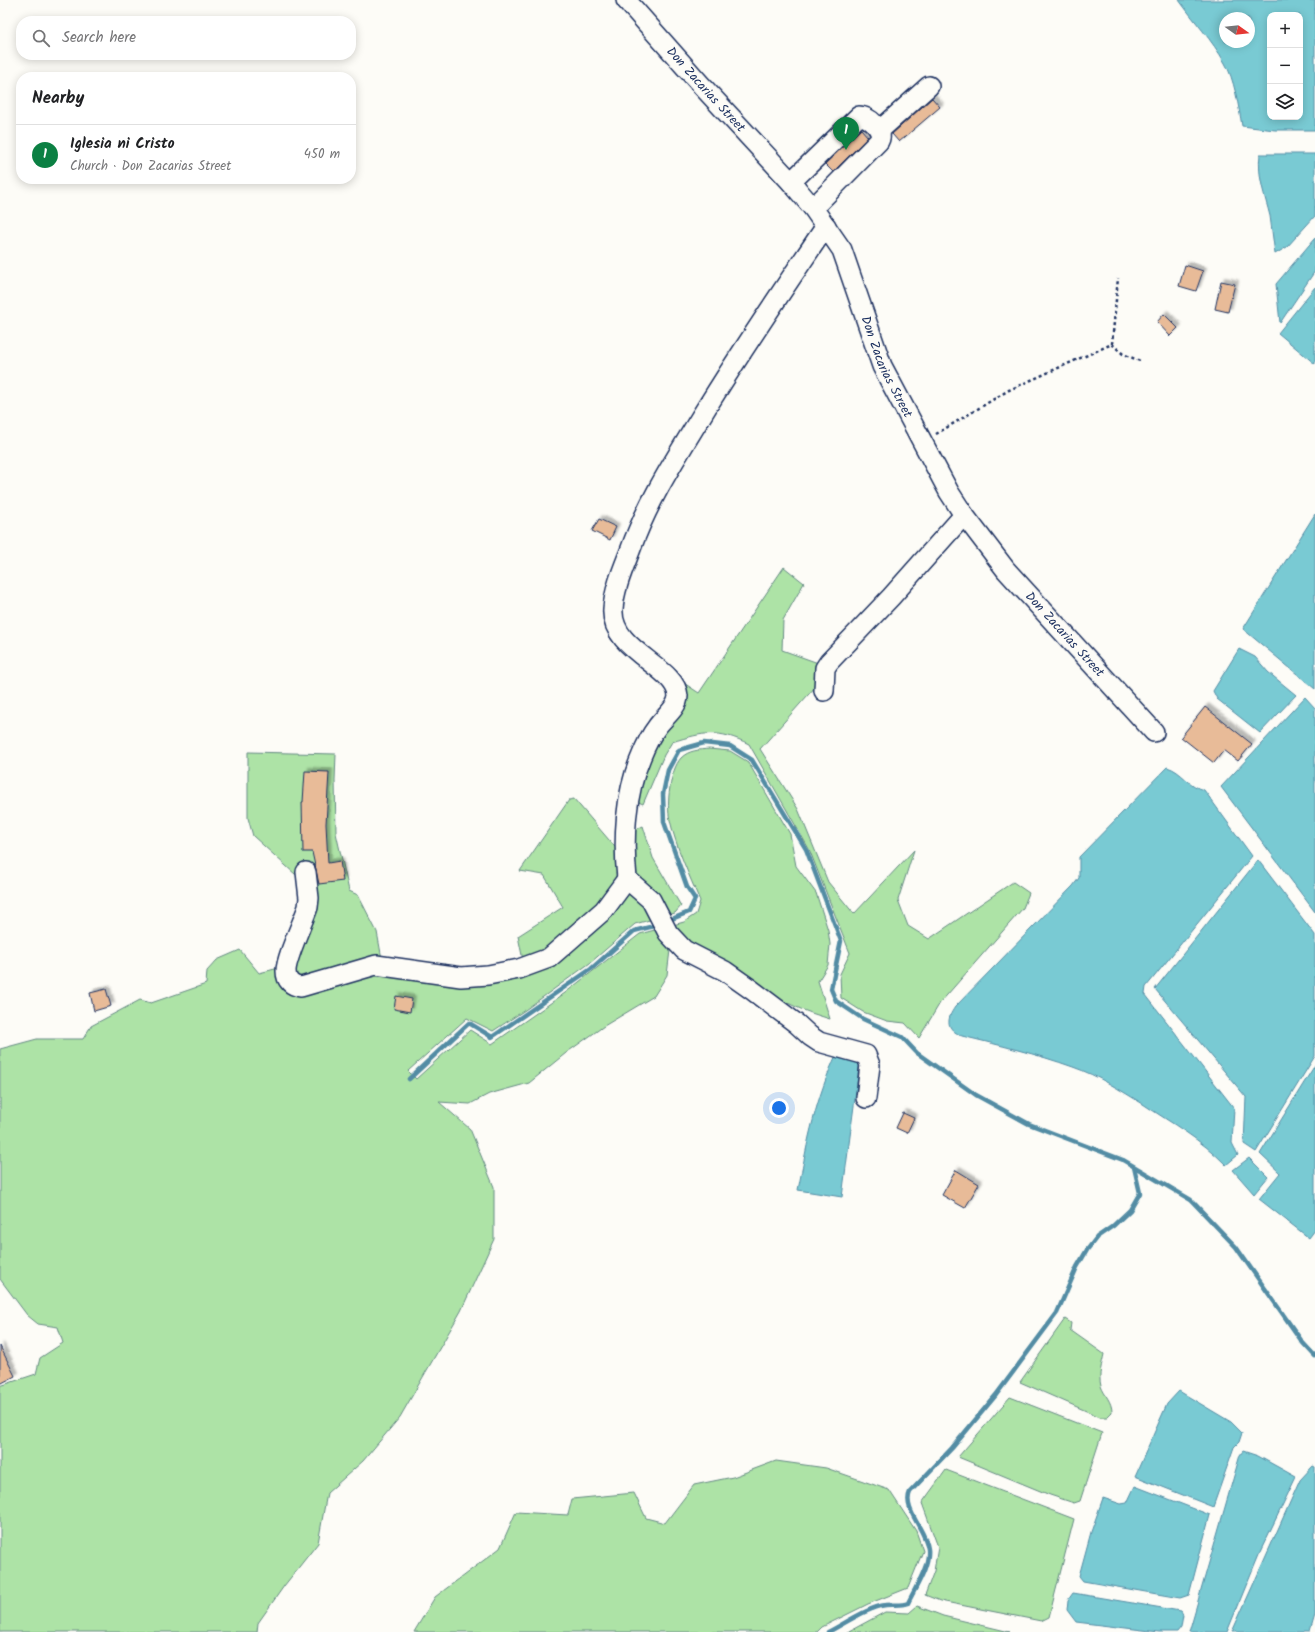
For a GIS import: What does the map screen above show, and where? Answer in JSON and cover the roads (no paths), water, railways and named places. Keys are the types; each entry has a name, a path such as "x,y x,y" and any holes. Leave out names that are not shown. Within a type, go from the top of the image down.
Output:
{"street":[{"name":"Don Zacarias Street","path":"626,0 702,86 791,182 826,226 845,258 865,322 882,366 924,442 937,470 964,515 1006,570 1154,732"},
{"path":"880,130 929,86"},
{"path":"791,182 858,116 865,116 880,130 881,134 879,141 813,208"},
{"path":"306,872 309,898 308,907 286,970 290,983 294,986 301,987 376,965 461,977 488,975 518,969 549,958 604,910 627,879 625,838 630,793 635,772 649,739 678,698 675,687 662,672 622,639 614,625 613,609 622,573 643,515 661,482 728,373 826,226"},
{"path":"824,691 825,668 829,662 891,597 964,515"},
{"path":"627,879 651,900 668,933 684,950 725,972 752,990 797,1024 810,1036 820,1042 866,1055 870,1065 866,1098"}],"water":[{"path":"1179,0 1315,0 1315,130 1275,130 1242,126 1236,93 1231,77 1225,63"},
{"path":"1260,154 1315,154 1315,216 1287,247 1275,254 1270,216 1261,178 1259,162"},
{"path":"1315,238 1315,271 1280,323 1276,284"},
{"path":"1315,287 1315,364 1278,333"},
{"path":"1315,514 1315,689 1243,629"},
{"path":"1239,649 1255,657 1268,672 1296,695 1260,733 1217,699 1213,691"},
{"path":"1305,697 1315,708 1315,912 1221,787"},
{"path":"1167,767 1177,772 1194,786 1204,790 1252,856 1146,987 1145,994 1234,1108 1232,1143 1238,1155 1226,1165 1217,1156 1186,1132 1101,1079 1059,1062 962,1036 953,1030 949,1024 950,1016 955,1007 1073,886 1079,878 1079,857"},
{"path":"1258,860 1315,935 1315,1056 1256,1152 1244,1144 1246,1097 1155,989"},
{"path":"837,1053 860,1060 842,1197 798,1190 809,1137 818,1104 829,1070"},
{"path":"1315,1065 1315,1230 1309,1238 1259,1199 1280,1173 1260,1154"},
{"path":"1249,1158 1268,1177 1254,1194 1233,1170"},
{"path":"1179,1391 1231,1422 1242,1433 1239,1442 1234,1447 1213,1507 1135,1476 1167,1404"},
{"path":"1243,1451 1258,1456 1296,1477 1259,1554 1227,1632 1189,1632 1240,1455"},
{"path":"1313,1466 1315,1467 1315,1615 1310,1632 1232,1632 1300,1480"},
{"path":"1135,1486 1210,1515 1189,1595 1180,1598 1083,1581 1079,1576 1091,1532 1103,1498 1121,1504 1127,1503"},
{"path":"1073,1593 1180,1611 1183,1615 1181,1627 1177,1632 1159,1632 1076,1622 1067,1610 1068,1600"}],"waterway":[{"path":"667,921 689,912 695,899 687,887 664,822 663,794 668,770 679,750 704,743 730,746 752,760 806,849 841,941 831,989 836,1001 863,1019 902,1037 917,1053 976,1095 1029,1124 1123,1160 1191,1200 1236,1247 1303,1343 1315,1356"},
{"path":"409,1079 469,1023 492,1037 591,969 634,931 658,925"},
{"path":"828,1632 856,1616 879,1606 908,1603 924,1570 928,1556 926,1542 909,1505 908,1499 910,1492 952,1448 996,1395 1057,1313 1077,1267 1097,1237 1113,1226 1130,1210 1140,1193 1134,1167"}],"place":[{"name":"Iglesia ni Cristo","path":"846,150"}]}
